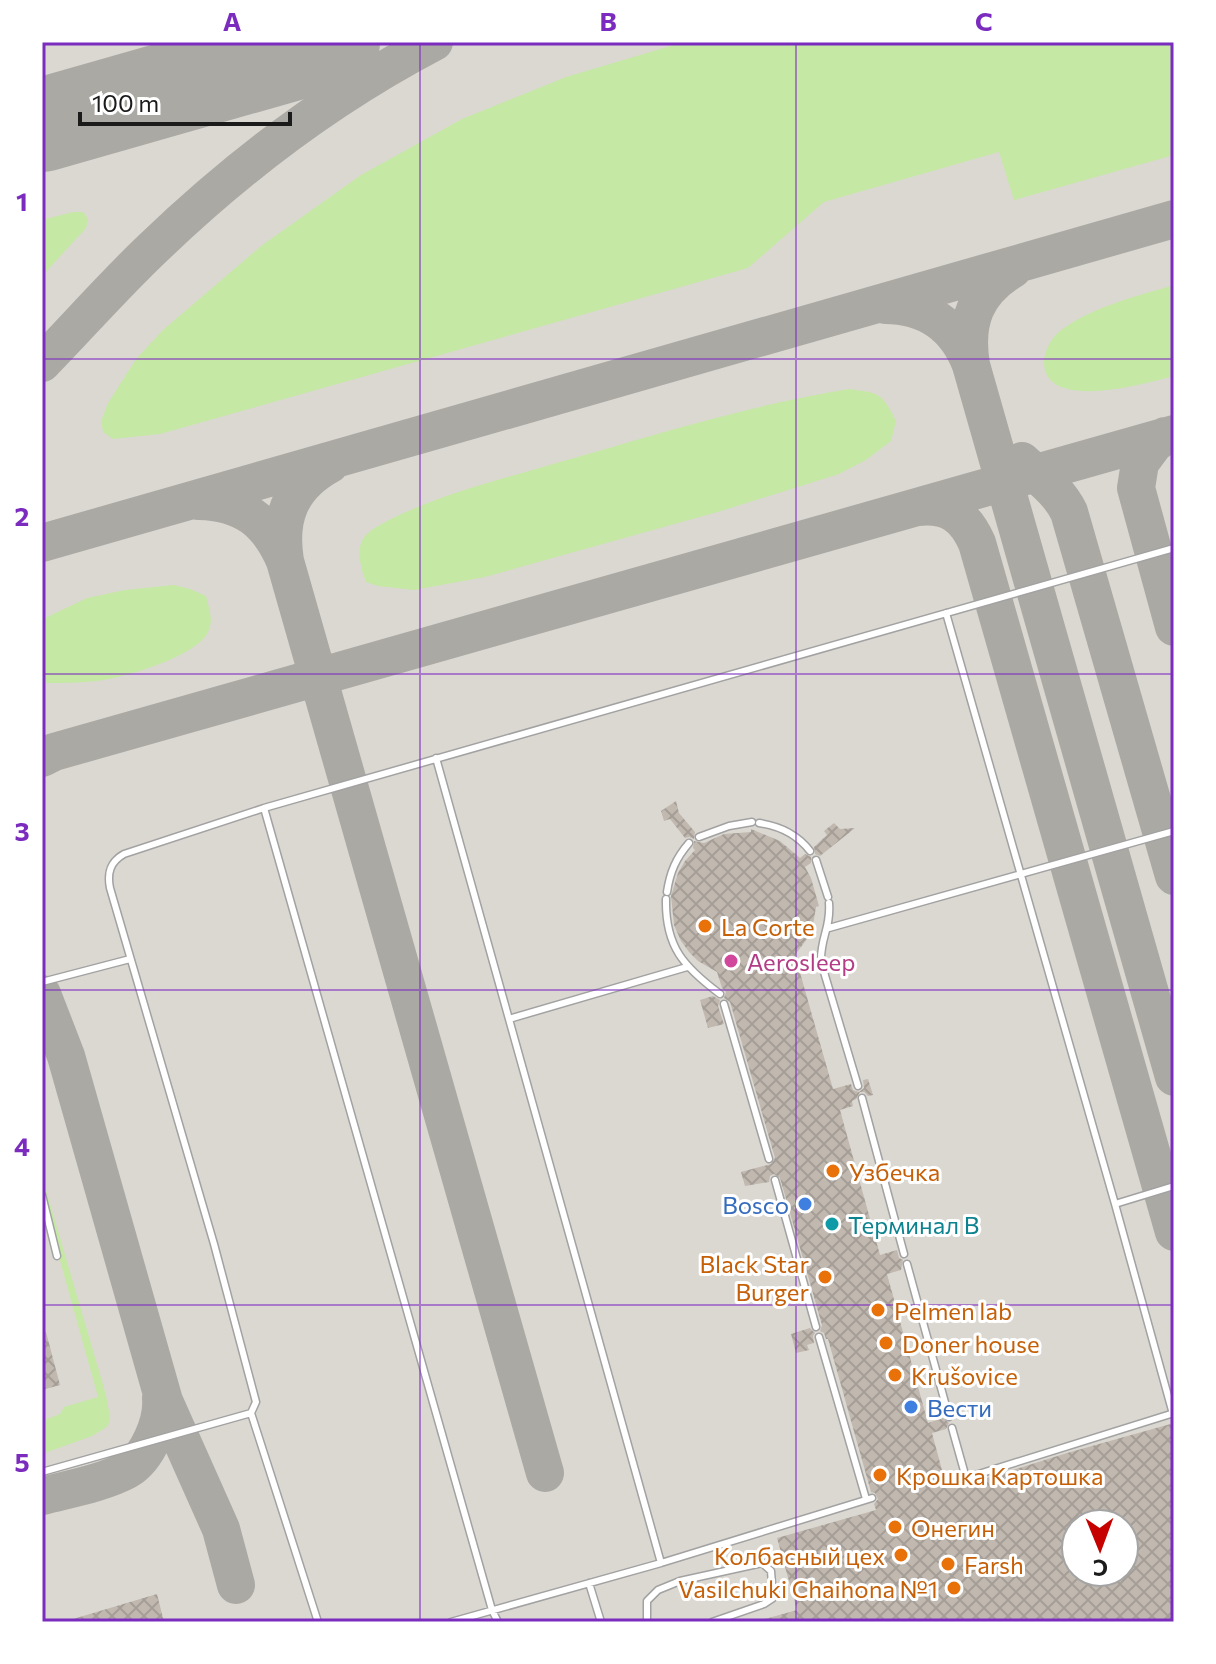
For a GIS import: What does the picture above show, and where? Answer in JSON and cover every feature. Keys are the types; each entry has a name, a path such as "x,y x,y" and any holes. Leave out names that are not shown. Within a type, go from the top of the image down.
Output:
{"lane":[{"path":"318,1622 251,1413 256,1402 228,1295 110,888 108,873 114,862 124,854 264,808 1174,548"},
{"path":"944,1476 966,1478 1174,1414 946,613"},
{"path":"436,758 661,1563"},
{"path":"264,808 492,1610 498,1622"},
{"path":"699,837 729,826 756,822 788,831 803,841 810,851"},
{"path":"829,928 1174,831"},
{"path":"689,843 671,871 667,928 687,967 720,994"},
{"path":"816,860 828,900 829,928 820,948 821,962 858,1086"},
{"path":"42,982 130,959"},
{"path":"509,1019 687,967"},
{"path":"724,1004 769,1159"},
{"path":"862,1098 904,1254"},
{"path":"775,1180 816,1327"},
{"path":"1115,1204 1174,1186"},
{"path":"42,1195 57,1256"},
{"path":"907,1264 949,1417"},
{"path":"451,1622 661,1563 869,1498 819,1337"},
{"path":"42,1472 251,1413"},
{"path":"952,1428 966,1478"},
{"path":"647,1622 647,1601 658,1590 680,1581 762,1563 771,1571 773,1598 712,1622"},
{"path":"589,1583 601,1622"}],"shaded area":[{"path":"42,42 1174,42 1174,1622 42,1622"}],"green space":[{"path":"684,42 1174,42 1174,155 1014,200 999,152 824,202 748,268 160,434 113,439 103,432 101,421 108,403 136,359 163,330 261,246 361,175 462,119 566,77"},
{"path":"83,212 88,219 86,228 42,276 42,220"},
{"path":"1174,285 1174,376 1099,391 1061,387 1048,378 1045,354 1060,331 1100,309"},
{"path":"849,389 879,396 896,421 891,441 866,460 839,474 721,511 485,577 414,590 366,582 360,552 365,536 391,519 430,502 700,422"},
{"path":"174,585 206,596 210,627 201,641 161,664 115,678 42,683 43,619 87,598"},
{"path":"42,1176 110,1417 108,1426 92,1436 42,1454 42,1421 60,1414 64,1407 98,1397 42,1196"}],"building":[{"path":"676,801 679,813 695,832 694,839 685,838 670,819 664,821 661,811"},
{"path":"834,823 840,829 855,828 820,856 815,854 814,847 827,835 824,831"},
{"name":"Терминал B","path":"751,829 780,841 800,858 805,854 811,857 811,863 805,867 819,906 816,907 807,939 795,955 833,1089 851,1084 853,1090 859,1092 864,1088 863,1080 868,1079 873,1095 860,1092 852,1101 853,1106 840,1110 880,1255 897,1250 899,1258 903,1260 901,1270 887,1274 928,1423 943,1418 949,1423 946,1429 932,1433 942,1470 939,1479 947,1486 968,1484 1174,1423 1174,1622 765,1622 765,1619 797,1610 777,1538 876,1510 874,1504 878,1499 871,1492 828,1339 820,1331 822,1325 780,1178 774,1174 769,1182 745,1186 741,1172 771,1164 775,1158 730,1002 724,998 726,992 717,972 689,952 674,925 671,896 678,873 695,850 694,841 704,843 724,834 751,832"},
{"path":"713,996 720,1000 718,1006 724,1024 708,1028 700,1000"},
{"path":"810,1328 815,1333 814,1343 807,1345 809,1350 796,1353 791,1334"},
{"path":"42,1332 46,1332 60,1385 42,1390"},
{"path":"157,1594 164,1622 73,1622 73,1619"}],"taxiway":[{"path":"42,363 153,248 252,161 358,86 434,42"},
{"path":"42,543 1174,219"},
{"path":"971,365 969,335 975,310 989,288 1013,269"},
{"path":"885,305 914,309 938,321 958,340 971,365 1174,1077"},
{"path":"42,758 54,752 1174,434"},
{"path":"1165,436 1154,444 1140,463 1136,488 1174,627"},
{"path":"1022,461 1054,491 1069,512 1174,876"},
{"path":"330,464 305,482 290,505 283,531 285,561 545,1473"},
{"path":"199,501 229,505 252,516 271,535 285,561"},
{"path":"918,507 939,508 955,514 977,543 1174,1232"},
{"path":"42,994 66,1056 164,1401 221,1529 236,1585"},
{"path":"42,1496 107,1479 135,1464 153,1438 161,1398"}],"runway":[{"path":"42,125 333,42"}],"place":[{"name":"La Corte","path":"705,926"},
{"name":"Aerosleep","path":"731,961"},
{"name":"Узбечка","path":"833,1171"},
{"name":"Bosco","path":"805,1204"},
{"name":"Терминал B","path":"832,1224"},
{"name":"Black Star Burger","path":"825,1277"},
{"name":"Pelmen lab","path":"878,1310"},
{"name":"Doner house","path":"886,1343"},
{"name":"Krušovice","path":"895,1375"},
{"name":"Вести","path":"911,1407"},
{"name":"Крошка Картошка","path":"880,1475"},
{"name":"Онегин","path":"895,1527"},
{"name":"Колбасный цех","path":"901,1555"},
{"name":"Farsh","path":"948,1564"},
{"name":"Vasilchuki Chaihona №1","path":"954,1588"}]}
